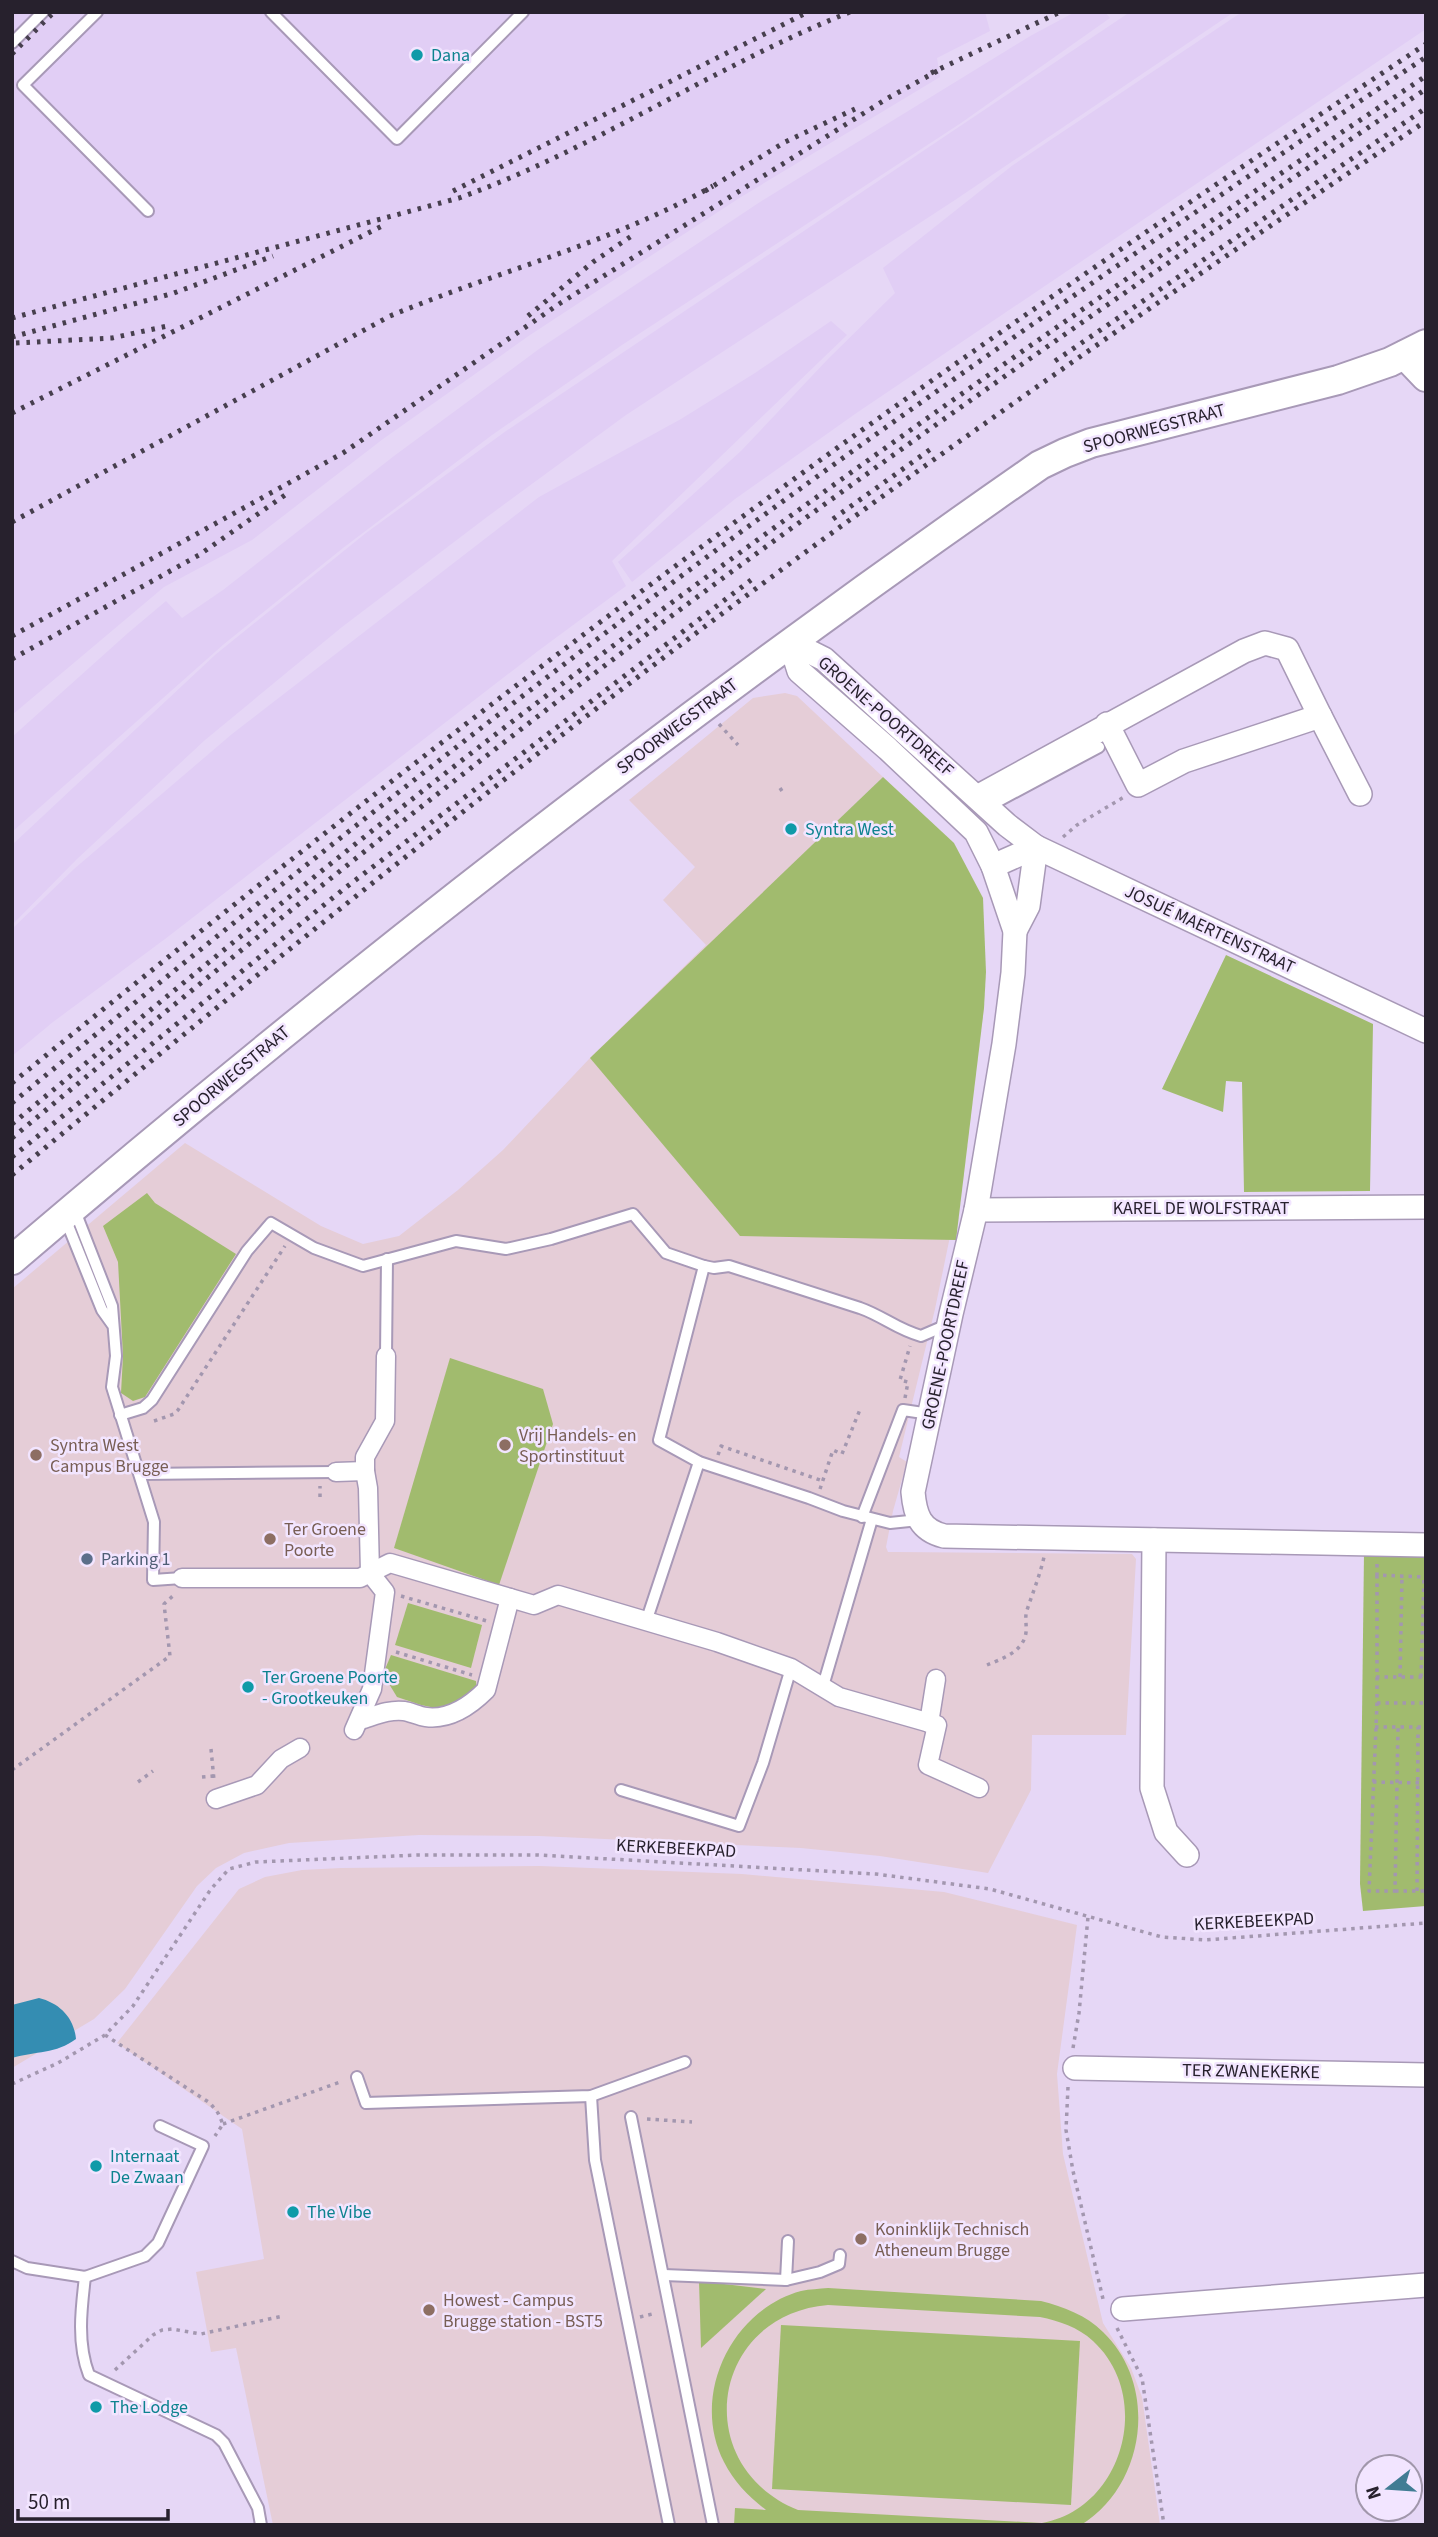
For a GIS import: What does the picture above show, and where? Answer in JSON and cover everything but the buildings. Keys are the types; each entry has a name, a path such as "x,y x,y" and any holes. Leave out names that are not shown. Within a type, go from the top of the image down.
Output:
{"street":[{"path":"1415,349 1426,377"},
{"name":"SPOORWEGSTRAAT","path":"12,1260 317,1005 424,920 623,766 790,642 1018,481 1065,453 1091,443 1338,380 1415,349"},
{"name":"GROENE-POORTDREEF","path":"790,642 824,659 982,802 1041,849 1028,906 1015,932"},
{"name":"GROENE-POORTDREEF","path":"790,642 799,671 864,727 976,832 993,866 1015,932 1004,1044 976,1210 948,1324 913,1492 919,1520"},
{"path":"982,802 1107,724 1244,651 1265,643 1287,649 1360,794"},
{"path":"864,727 880,709"},
{"path":"1107,724 1138,785 1184,761 1320,716"},
{"path":"993,866 1041,849"},
{"name":"JOSUÉ MAERTENSTRAAT","path":"1041,849 1426,1031"},
{"name":"KAREL DE WOLFSTRAAT","path":"976,1210 1426,1206"},
{"path":"386,1356 385,1421 365,1457 370,1573 385,1592 372,1689 357,1725 388,1712 403,1711 427,1717 454,1713 475,1701 486,1690 510,1598"},
{"path":"335,1472 365,1471"},
{"path":"919,1520 934,1534 944,1536 1426,1545"},
{"path":"1154,1540 1152,1788 1166,1832 1187,1855"},
{"path":"188,1578 359,1578 390,1563 534,1605 558,1595 717,1642 791,1668 839,1698 937,1725 928,1765 979,1788"},
{"path":"929,1723 936,1679"},
{"path":"216,1799 257,1785 281,1759 300,1748"},
{"name":"TER ZWANEKERKE","path":"1072,2067 1426,2075"},
{"path":"1115,2314 1426,2285"}],"lane":[{"path":"12,43 43,12"},
{"path":"97,12 23,85 148,211"},
{"path":"271,12 397,139 523,12"},
{"path":"982,802 1099,747"},
{"path":"69,1212 102,1310 112,1324 116,1356 112,1387 154,1522 153,1580 188,1578"},
{"path":"120,1415 144,1408 152,1400 247,1251 271,1223 314,1248 363,1266 456,1241 506,1249 551,1239 633,1214 666,1254 704,1266 729,1266 860,1308 880,1315 895,1328 921,1336 948,1324"},
{"path":"386,1356 387,1259"},
{"path":"704,1266 659,1440 699,1462 867,1518 890,1523 919,1520"},
{"path":"823,1686 867,1518 903,1410 930,1414"},
{"path":"646,1622 699,1462"},
{"path":"139,1474 335,1472"},
{"path":"621,1790 739,1826 763,1763 791,1668"},
{"path":"356,2077 366,2103 591,2096 685,2062"},
{"path":"591,2096 595,2160 669,2525"},
{"path":"631,2118 713,2525"},
{"path":"12,2261 27,2268 85,2277 145,2256 158,2243 203,2146 160,2126"},
{"path":"786,2280 788,2241"},
{"path":"664,2275 786,2280 820,2272 839,2264 840,2255"},
{"path":"85,2277 80,2320 85,2365 89,2375 216,2435 225,2443 258,2508 261,2525"}],"path":[{"path":"1041,849 1138,790 1138,785"},
{"path":"125,1430 174,1414 178,1410 292,1236"},
{"path":"903,1410 908,1382 900,1380 914,1334"},
{"path":"816,1501 833,1450 842,1454 861,1407"},
{"path":"714,1467 721,1446 823,1481"},
{"path":"987,1665 1016,1651 1025,1638 1026,1612 1044,1559 1045,1538"},
{"path":"1377,1544 1377,1703 1369,1891 1426,1891"},
{"path":"1377,1576 1425,1577 1423,1677 1377,1677"},
{"path":"1400,1677 1402,1576"},
{"path":"12,1770 170,1656 163,1604 188,1578"},
{"path":"385,1592 503,1626"},
{"path":"377,1647 489,1679"},
{"path":"1377,1703 1426,1703"},
{"path":"1375,1727 1426,1727"},
{"path":"1395,1891 1398,1727"},
{"path":"1417,1891 1418,1727"},
{"path":"211,1749 216,1799"},
{"path":"138,1782 153,1771"},
{"path":"202,1777 214,1776"},
{"path":"1373,1782 1426,1783"},
{"name":"KERKEBEEKPAD","path":"12,2084 58,2063 105,2035 133,2006 211,1889 229,1869 256,1862 538,1855 876,1874 990,1889 1162,1937 1205,1940 1426,1923"},
{"path":"1088,1917 1066,2130 1073,2171 1115,2314 1142,2378 1164,2525"},
{"path":"105,2035 210,2103 219,2113 223,2124"},
{"path":"203,2146 218,2133 223,2124 356,2077"},
{"path":"631,2118 692,2122"},
{"path":"627,2319 671,2309"},
{"path":"104,2382 122,2362 162,2330 201,2334 283,2316"}],"shaded area":[{"path":"12,12 985,12 990,31 937,58 940,77 741,197 530,335 383,439 252,540 164,587 12,715"},
{"path":"1075,12 1105,12 1110,18 961,123 622,345 492,435 343,548 224,644 12,832 12,737 166,601 182,618 223,590 394,456 539,349 760,202 1032,35"},
{"path":"1130,12 1234,12 955,200 626,415 487,517 342,627 205,740 77,859 12,925 12,845 215,655 366,533 506,431"},
{"path":"1242,12 1426,12 1426,29 855,414 735,499 632,582 618,562 741,451 895,293 883,268 1013,165"},
{"path":"831,321 847,335 612,561 626,586 12,1056 12,929 74,869 232,734 539,497 681,419"},
{"name":"Ter Groene Poorte","path":"785,693 797,696 883,777 797,860 984,1008 959,1193 935,1309 899,1457 907,1462 886,1547 888,1552 1132,1554 1136,1559 1126,1735 1032,1735 1031,1790 988,1873 880,1856 801,1848 539,1836 419,1835 289,1843 244,1853 216,1868 197,1886 125,1989 94,2019 12,2068 12,1289 185,1143 321,1226 363,1244 399,1236 458,1190 503,1150 590,1058 706,945 663,900 695,867 629,800 753,698"},
{"name":"Koninklijk Technisch Atheneum Brugge","path":"540,1866 742,1874 944,1892 1077,1925 1057,2074 1063,2154 1103,2323 1131,2368 1142,2397 1160,2525 273,2525 236,2348 211,2352 196,2272 264,2259 242,2129 117,2043 239,1889 265,1877 302,1870 341,1868"}],"green space":[{"path":"883,777 954,843 983,898 986,972 984,1008 956,1240 740,1236 590,1058"},
{"path":"1226,955 1373,1024 1370,1191 1244,1192 1242,1082 1226,1081 1223,1112 1162,1089"},
{"path":"147,1193 155,1203 236,1254 145,1397 133,1401 121,1393 123,1356 118,1262 103,1226"},
{"path":"450,1358 543,1389 553,1424 499,1585 394,1548"},
{"path":"1364,1553 1426,1554 1426,1906 1363,1911 1360,1884"},
{"path":"408,1603 482,1625 471,1668 395,1645"},
{"path":"391,1655 476,1681 477,1692 464,1701 440,1709 397,1697 383,1674"},
{"path":"699,2281 766,2289 701,2348"},
{"path":"828,2288 1041,2301 1082,2316 1103,2332 1121,2354 1132,2379 1138,2406 1137,2434 1131,2461 1120,2486 1103,2507 1081,2525 734,2525 735,2508 766,2510 732,2476 715,2436 712,2410 715,2384 724,2359 737,2336 755,2316 776,2301 801,2291","holes":["828,2305 1040,2317 1068,2325 1093,2341 1112,2364 1122,2391 1125,2420 1121,2448 1110,2474 1093,2497 1070,2513 1042,2523 798,2510 763,2489 740,2461 728,2428 728,2395 738,2363 758,2335 788,2315"]},
{"path":"781,2325 1080,2341 1071,2505 772,2489"}],"water":[{"path":"39,1998 53,2003 64,2012 72,2024 76,2039 53,2050 12,2058 12,2005"}],"railway":[{"path":"12,54 54,12"},
{"path":"453,191 808,12"},
{"path":"12,318 459,198 559,156 800,33 850,12"},
{"path":"931,73 1060,12"},
{"path":"12,1083 217,918 424,757 738,520 1060,291 1426,44"},
{"path":"12,1103 384,804 668,586 1010,340 1426,57"},
{"path":"12,636 343,453 559,304 888,98 941,69"},
{"path":"12,1124 368,834 586,666 1002,365 1426,76"},
{"path":"12,1138 324,883 643,637 1031,358 1426,89"},
{"path":"1055,361 1426,108"},
{"path":"705,191 785,142 855,109"},
{"path":"12,1175 405,857 705,626 1037,387 1426,121"},
{"path":"12,522 390,316 635,224 713,186"},
{"path":"12,413 384,225"},
{"path":"528,316 593,262 636,233"},
{"path":"12,337 174,293 273,256"},
{"path":"16,343 112,338 172,325"},
{"path":"833,519 935,446"},
{"path":"12,659 199,555 288,493"},
{"path":"12,1157 345,888 751,580"}],"place":[{"name":"Dana","path":"417,55"},
{"name":"Syntra West","path":"791,829"},
{"name":"Vrij Handels- en Sportinstituut","path":"505,1445"},
{"name":"Syntra West Campus Brugge","path":"36,1455"},
{"name":"Ter Groene Poorte","path":"270,1539"},
{"name":"Parking 1","path":"87,1559"},
{"name":"Ter Groene Poorte - Grootkeuken","path":"248,1687"},
{"name":"Internaat De Zwaan","path":"96,2166"},
{"name":"The Vibe","path":"293,2212"},
{"name":"Koninklijk Technisch Atheneum Brugge","path":"861,2239"},
{"name":"Howest - Campus Brugge station - BST5","path":"429,2310"},
{"name":"The Lodge","path":"96,2407"}]}
